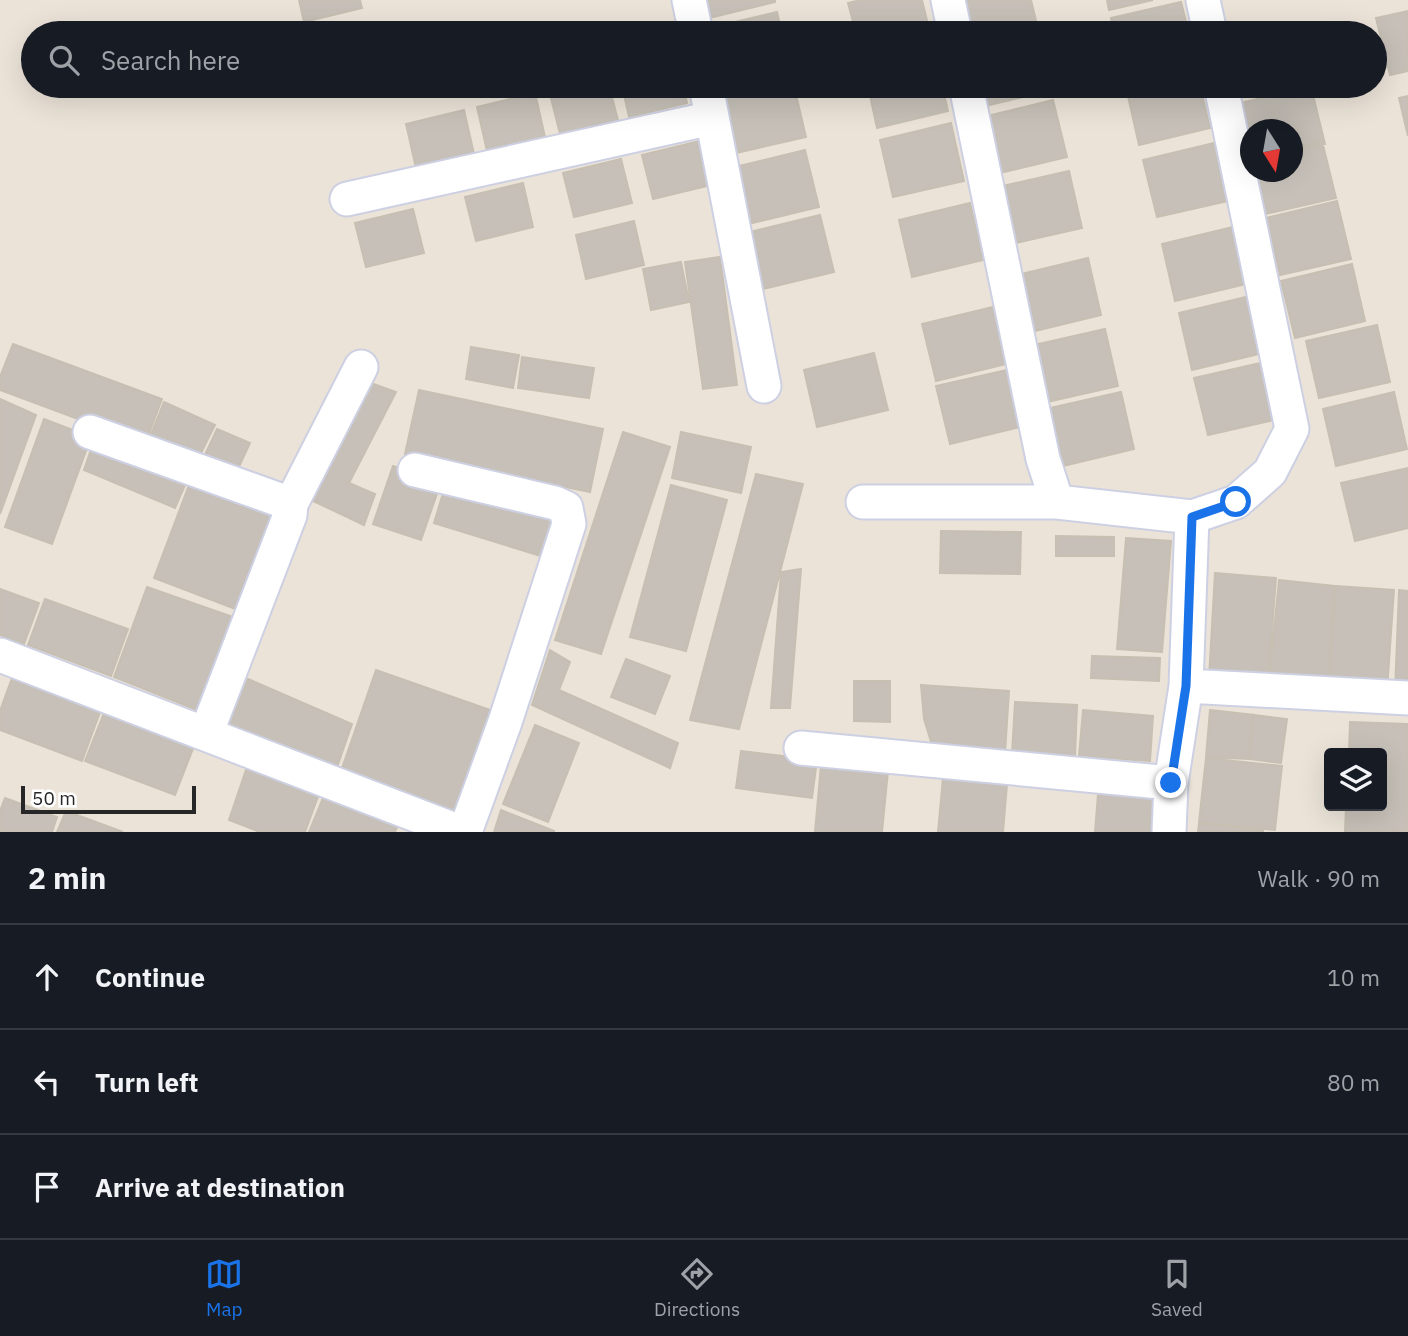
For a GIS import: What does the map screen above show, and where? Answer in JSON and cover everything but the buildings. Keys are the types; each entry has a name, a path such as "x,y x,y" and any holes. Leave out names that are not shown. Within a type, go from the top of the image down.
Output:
{"street":[{"path":"689,0 693,21"},
{"path":"948,0 952,21"},
{"path":"1203,0 1207,21"},
{"path":"708,98 764,386"},
{"path":"968,98 1043,459 1057,502"},
{"path":"863,502 1057,502 1192,517 1236,502 1270,472 1292,429 1223,98"},
{"path":"347,199 712,118"},
{"path":"206,734 290,515 291,504 361,367"},
{"path":"90,432 291,504"},
{"path":"0,655 463,832 505,722 569,524 566,508 555,503 415,470"},
{"path":"1168,832 1171,783 1186,686 1192,517"},
{"path":"1186,686 1408,698"},
{"path":"801,748 1171,783"}],"route":[{"path":"1171,783 1186,686 1192,517 1236,502"}]}
